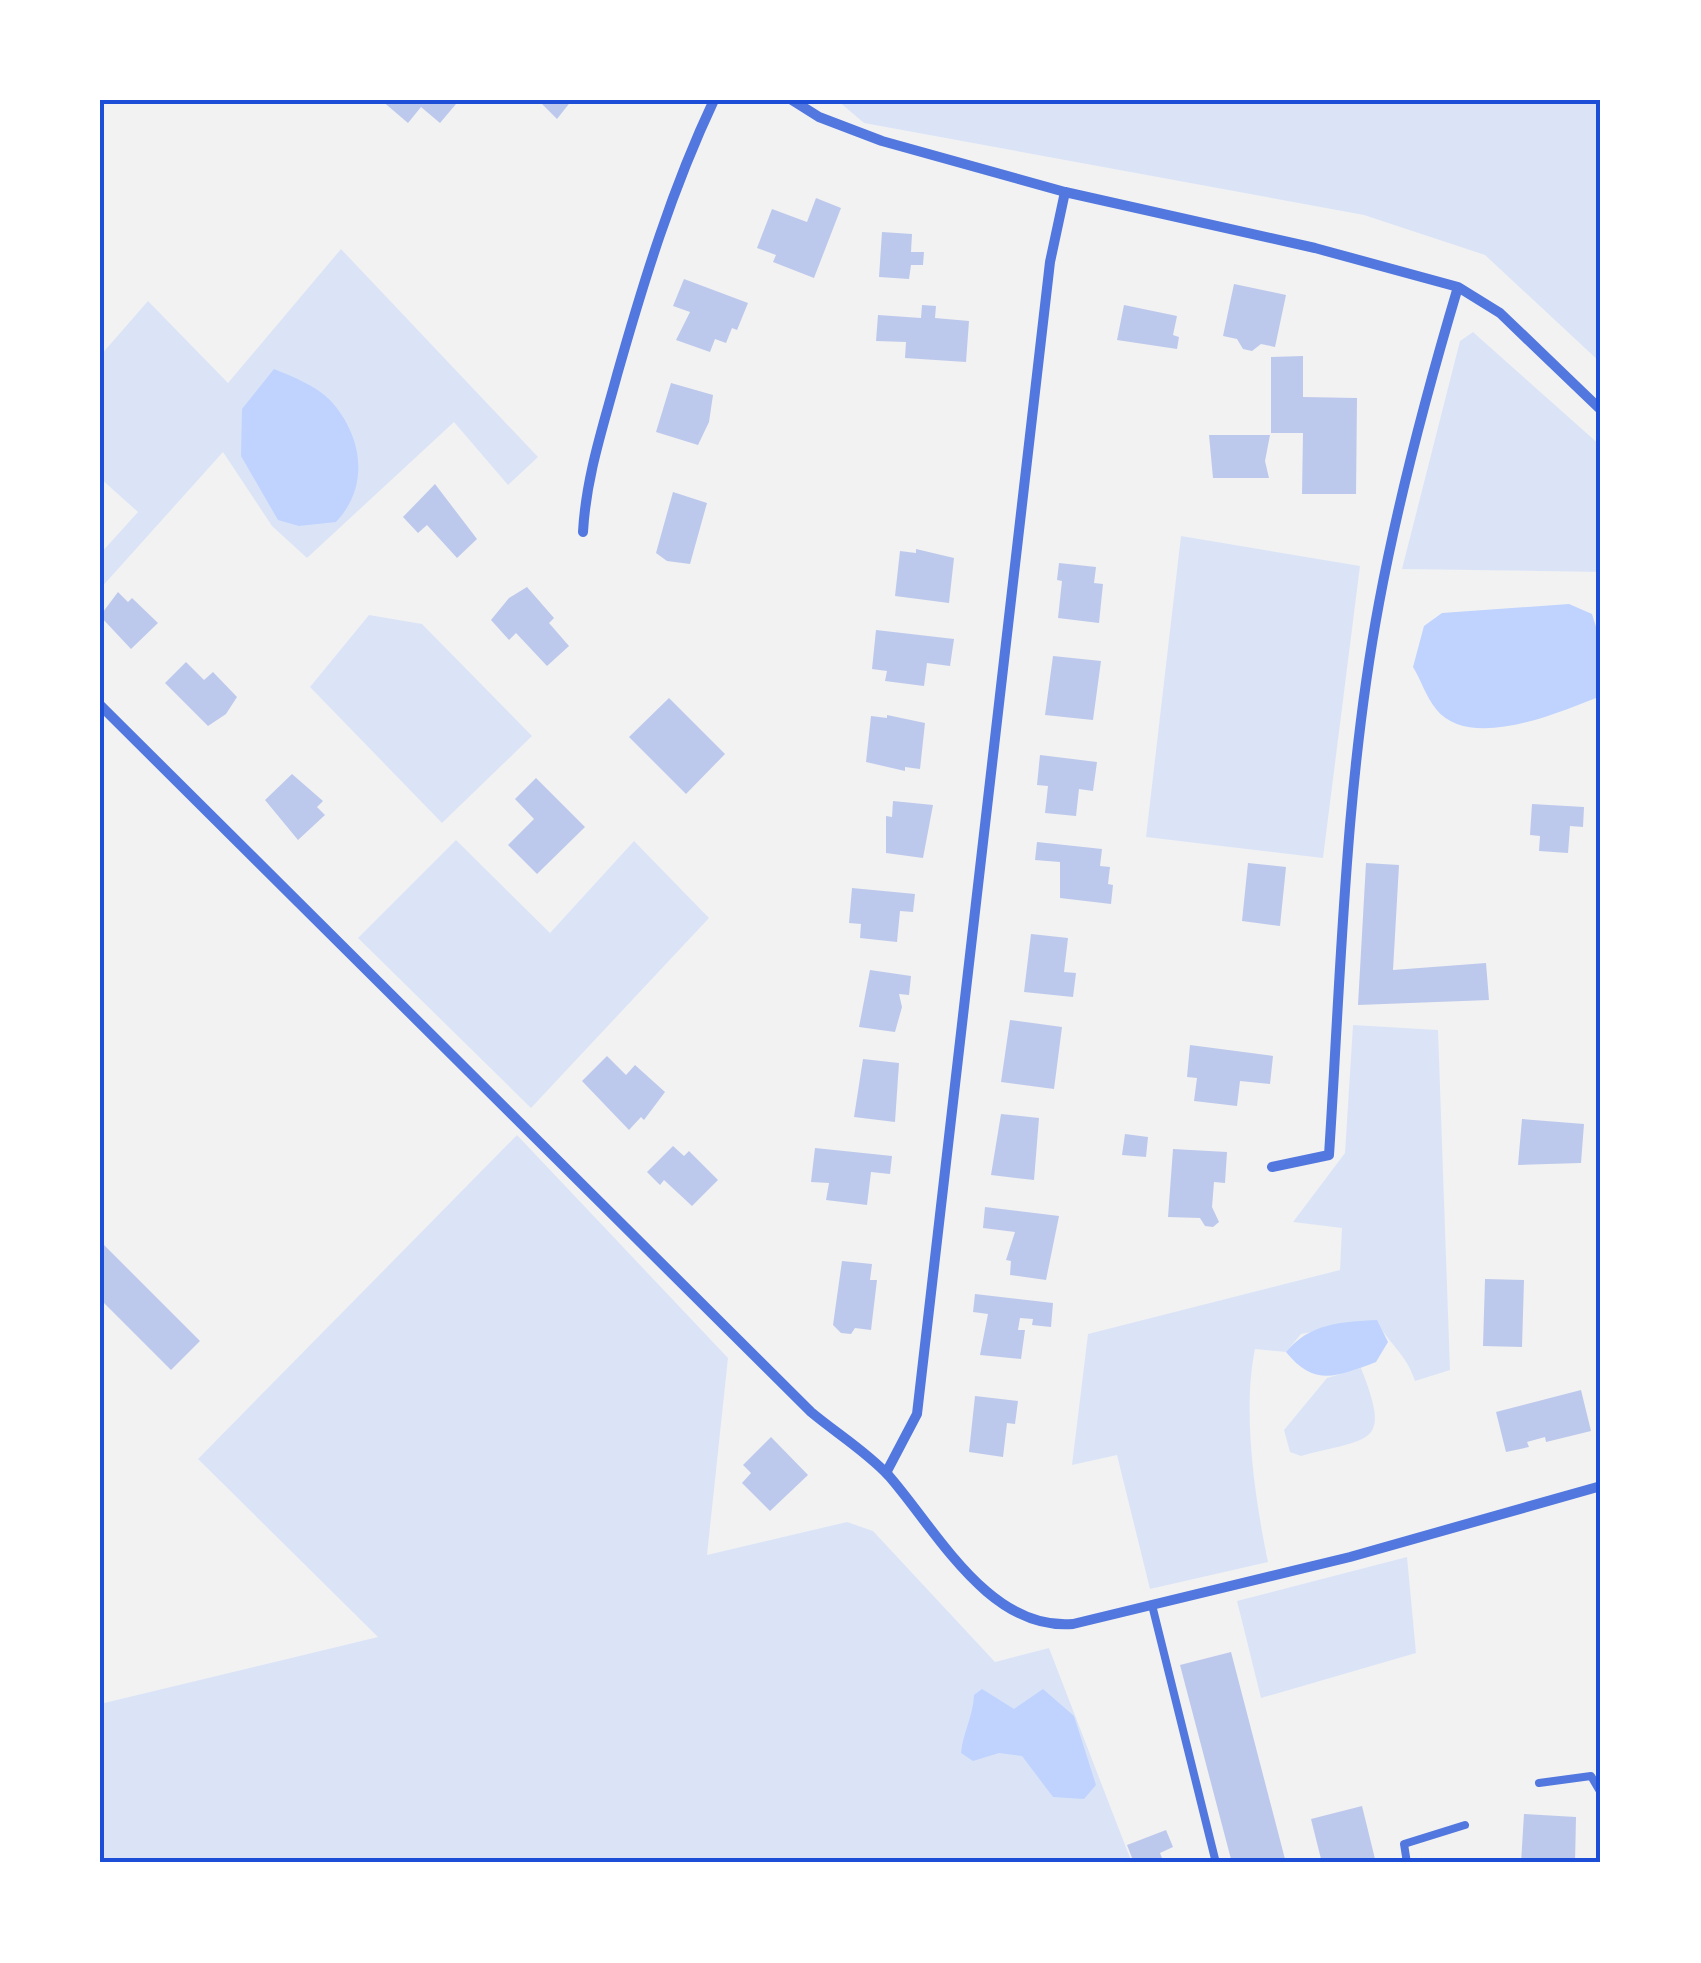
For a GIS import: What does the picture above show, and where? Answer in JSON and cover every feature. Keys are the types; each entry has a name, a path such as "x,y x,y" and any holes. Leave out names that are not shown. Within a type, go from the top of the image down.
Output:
{"street":[{"path":"583,532 593,461 648,267 683,166 714,100"},
{"path":"792,100 819,117 882,142 1065,192 1315,248 1458,287 1500,313 1601,410"},
{"path":"886,1473 917,1414 1050,262 1065,192"},
{"path":"1272,1167 1329,1155 1352,806 1378,605 1420,419 1458,287"},
{"path":"100,705 811,1412 886,1473 984,1587 1026,1617 1045,1624 1074,1624 1350,1557 1601,1486"}],"lane":[{"path":"1152,1605 1216,1863"},
{"path":"1540,1782 1591,1776 1601,1793"},
{"path":"1406,1863 1404,1844 1466,1826"}],"shaded area":[{"path":"837,100 1601,100 1601,363 1485,255 1364,215 864,123"},
{"path":"341,249 538,457 508,485 454,422 307,558 272,526 223,452 100,589 100,554 138,512 100,478 100,356 148,301 228,383"},
{"path":"1473,332 1601,446 1601,572 1402,569 1460,341"},
{"path":"1181,536 1360,566 1323,858 1146,837"},
{"path":"369,615 422,624 532,736 442,823 310,687"},
{"path":"456,840 550,933 634,841 709,918 531,1108 358,938"},
{"path":"1353,1025 1438,1030 1450,1370 1415,1381 1376,1320 1301,1334 1286,1352 1255,1349 1250,1427 1268,1562 1150,1589 1117,1455 1072,1465 1088,1334 1340,1270 1342,1228 1293,1222 1345,1153"},
{"path":"517,1135 728,1358 707,1555 847,1522 873,1531 995,1662 1049,1648 1132,1863 100,1863 100,1704 378,1637 198,1459"},
{"path":"1361,1368 1375,1412 1369,1434 1359,1441 1301,1456 1290,1452 1284,1430 1327,1378"},
{"path":"1407,1557 1416,1653 1261,1698 1237,1601"}],"water":[{"path":"274,369 324,395 350,429 358,477 347,508 336,522 299,526 278,520 241,456 242,409"},
{"path":"1569,604 1592,614 1601,643 1601,696 1540,718 1492,728 1451,721 1436,709 1413,667 1424,626 1442,613"},
{"path":"1377,1320 1388,1342 1376,1362 1362,1367 1317,1375 1286,1352 1316,1330 1339,1323"},
{"path":"982,1689 1014,1709 1043,1689 1074,1716 1096,1785 1084,1799 1053,1797 1022,1756 999,1753 973,1761 961,1753 974,1695"}],"building":[{"path":"381,100 452,100 456,104 440,123 421,107 408,123"},
{"path":"538,100 572,100 557,119"},
{"path":"816,198 841,208 814,278 773,262 776,255 757,248 772,209 807,222"},
{"path":"882,232 912,234 911,252 924,252 923,265 911,265 909,279 879,277"},
{"path":"684,279 748,303 737,330 732,328 726,343 715,339 710,352 676,340 690,312 673,306"},
{"path":"1234,284 1286,295 1275,347 1261,344 1252,351 1243,349 1237,339 1223,336"},
{"path":"922,305 936,306 935,318 969,321 966,362 905,358 906,342 876,341 878,315 921,318"},
{"path":"1124,305 1177,316 1173,335 1179,337 1177,349 1117,340"},
{"path":"1303,356 1303,397 1357,398 1356,494 1302,494 1303,433 1271,433 1271,357"},
{"path":"671,383 713,395 709,422 698,445 656,432"},
{"path":"1209,435 1270,435 1265,461 1269,478 1213,478"},
{"path":"435,484 477,539 457,558 427,525 418,533 403,517"},
{"path":"673,492 707,503 690,564 667,561 656,553"},
{"path":"916,549 954,558 949,603 895,596 900,551 916,553"},
{"path":"1059,563 1096,567 1094,583 1103,584 1099,623 1058,618 1062,581 1057,580"},
{"path":"527,587 554,618 549,623 569,646 547,666 516,633 509,640 491,620 509,598"},
{"path":"118,592 128,602 132,598 158,623 131,649 100,616"},
{"path":"876,630 954,639 950,666 927,663 924,686 885,681 887,671 872,669"},
{"path":"1053,656 1101,661 1093,720 1045,715"},
{"path":"186,662 204,680 213,672 237,697 226,714 208,726 165,683"},
{"path":"669,698 725,754 686,794 629,737"},
{"path":"887,715 925,723 920,769 905,767 905,771 866,762 871,716"},
{"path":"1040,755 1097,762 1093,791 1079,789 1076,816 1045,813 1048,786 1037,785"},
{"path":"292,774 323,801 317,807 325,815 298,840 265,800"},
{"path":"536,778 585,827 537,874 508,845 534,819 515,799"},
{"path":"893,801 933,805 923,858 886,853 886,816 892,817"},
{"path":"1532,804 1584,807 1583,827 1570,826 1568,853 1539,851 1540,836 1530,835"},
{"path":"1037,842 1102,849 1100,866 1110,867 1108,884 1113,885 1111,904 1060,898 1060,862 1035,860"},
{"path":"1248,863 1286,867 1280,926 1242,921"},
{"path":"1366,863 1399,865 1393,970 1486,963 1489,1000 1358,1005"},
{"path":"852,888 915,894 913,912 900,911 897,942 860,938 861,924 849,923"},
{"path":"1031,934 1068,938 1064,972 1076,973 1073,997 1024,992"},
{"path":"870,970 911,976 909,995 899,994 902,1007 895,1032 859,1027"},
{"path":"1010,1020 1062,1027 1054,1089 1001,1082"},
{"path":"1190,1045 1273,1056 1270,1084 1240,1081 1237,1106 1194,1101 1197,1078 1187,1077"},
{"path":"607,1056 626,1075 635,1065 665,1092 644,1120 641,1117 629,1130 582,1081"},
{"path":"863,1059 899,1063 895,1122 854,1117"},
{"path":"1001,1114 1039,1118 1034,1180 991,1175"},
{"path":"1522,1119 1584,1124 1581,1163 1518,1165"},
{"path":"1125,1134 1148,1137 1146,1157 1122,1155"},
{"path":"673,1146 684,1156 689,1151 718,1180 692,1206 664,1180 660,1185 647,1172"},
{"path":"815,1148 892,1156 890,1174 871,1172 867,1205 826,1200 829,1183 811,1182"},
{"path":"1173,1149 1227,1152 1225,1183 1214,1182 1212,1207 1219,1222 1213,1227 1205,1226 1200,1218 1168,1217"},
{"path":"985,1207 1059,1216 1046,1280 1010,1275 1011,1261 1006,1260 1015,1232 983,1228"},
{"path":"100,1241 200,1341 171,1370 100,1299"},
{"path":"842,1261 872,1264 870,1280 877,1280 871,1330 855,1328 851,1334 841,1333 833,1325"},
{"path":"1485,1279 1524,1280 1522,1347 1483,1346"},
{"path":"975,1294 1053,1303 1051,1327 1032,1325 1033,1319 1020,1318 1018,1330 1025,1330 1021,1359 980,1355 988,1314 973,1312"},
{"path":"1581,1390 1591,1431 1546,1442 1545,1437 1527,1442 1529,1447 1506,1452 1496,1412"},
{"path":"975,1396 1018,1401 1015,1424 1007,1423 1003,1457 969,1452"},
{"path":"771,1437 808,1475 770,1511 742,1483 751,1473 743,1465"},
{"path":"1231,1652 1286,1863 1232,1863 1180,1665"},
{"path":"1362,1806 1376,1863 1322,1863 1311,1819"},
{"path":"1524,1814 1576,1817 1575,1863 1521,1863"},
{"path":"1166,1830 1173,1847 1160,1853 1164,1863 1134,1863 1127,1845"}]}
